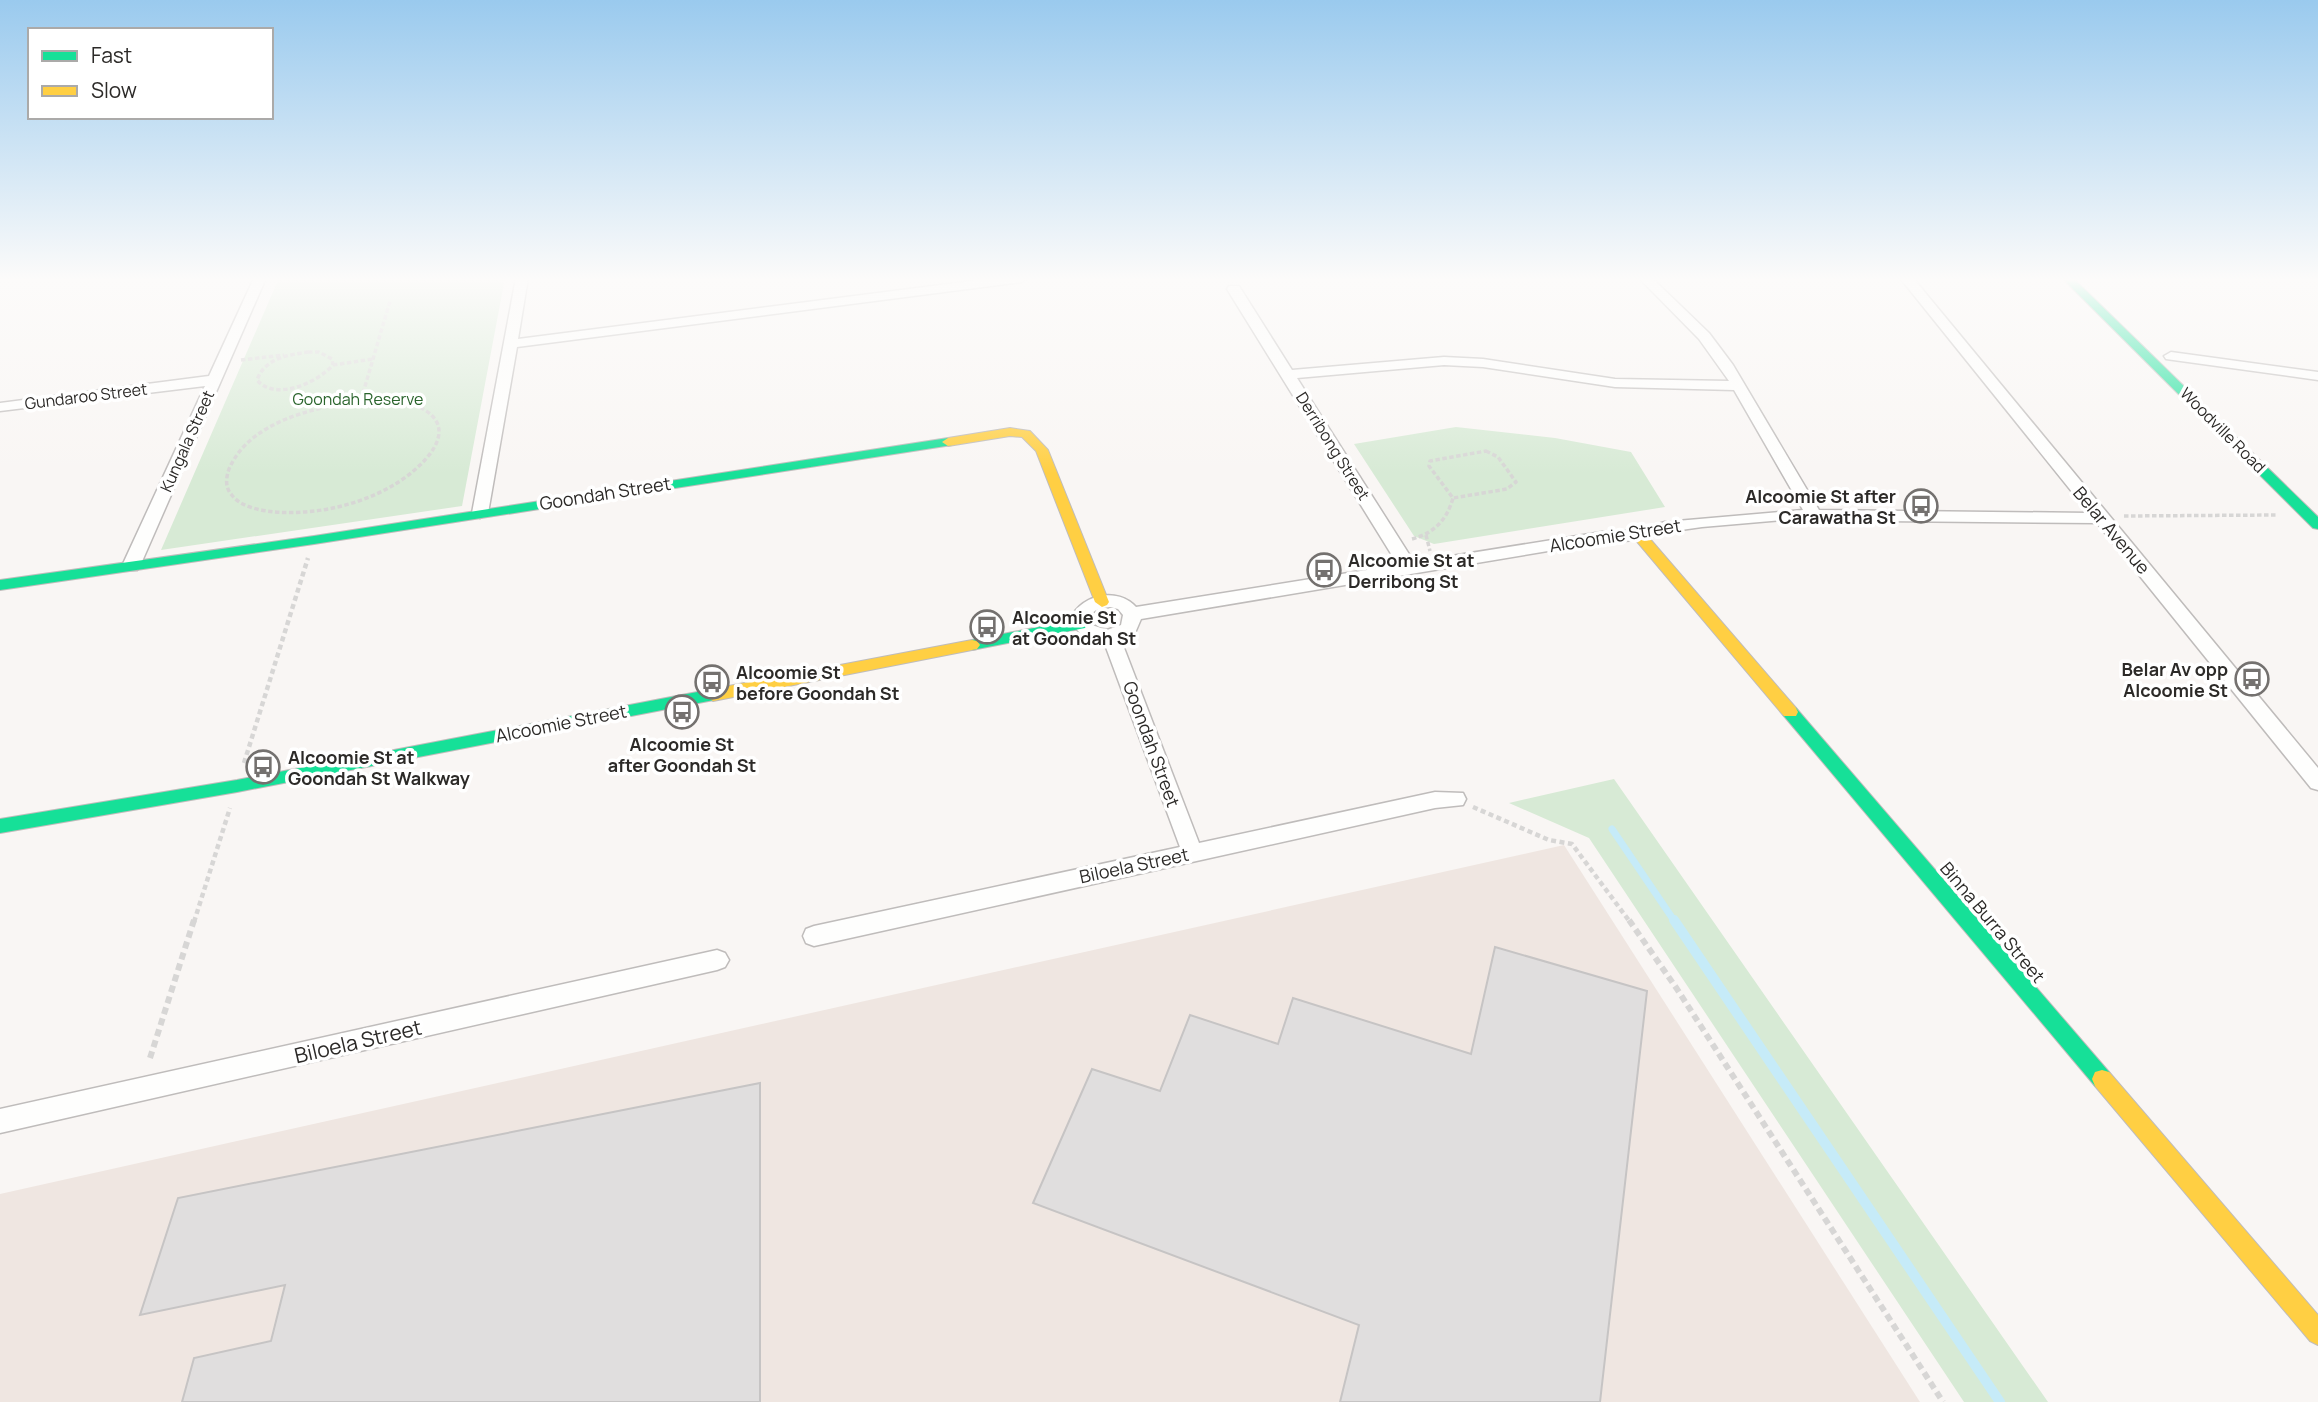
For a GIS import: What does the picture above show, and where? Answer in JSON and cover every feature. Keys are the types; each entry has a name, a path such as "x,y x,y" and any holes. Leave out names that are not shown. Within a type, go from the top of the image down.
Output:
{"street":[{"name":"Kungala Street","path":"131,566 231,343"},
{"path":"480,513 511,344 515,343"},
{"name":"Derribong Street","path":"1268,343 1409,568"},
{"path":"1708,343 1740,386 1813,514"},
{"name":"Belar Avenue","path":"1959,343 2318,782"},
{"name":"Woodville Road","path":"2134,343 2318,524"},
{"path":"2167,352 2318,376"},
{"name":"Woodville Road","path":"2167,352 2191,374"},
{"path":"1287,375 1444,361 1516,367 1615,383 1740,386"},
{"name":"Gundaroo Street","path":"0,407 214,380"},
{"name":"Goondah Street","path":"0,585 992,433 1026,434 1042,450 1102,601"},
{"name":"Alcoomie Street","path":"1132,614 1602,537 1639,535 1665,527 1702,522 1813,514 2102,518"},
{"name":"Binna Burra Street","path":"1639,535 2318,1333"},
{"path":"1102,601 1124,605 1132,614 1131,625 1120,634 1096,636 1080,624 1082,612 1094,603 1102,601"},
{"name":"Alcoomie Street","path":"0,826 251,783 1080,624"},
{"name":"Goondah Street","path":"1111,636 1192,852"},
{"name":"Biloela Street","path":"814,936 1434,800 1456,799"},
{"name":"Biloela Street","path":"0,1121 717,960"}],"path":[{"path":"361,400 378,343"},
{"path":"223,362 319,352 332,359 332,365"},
{"path":"296,353 262,368 258,374 260,384 277,388 300,385 322,376 332,365 373,359"},
{"path":"361,400 395,400 419,406 435,418 440,433 434,451 417,470 390,487 356,501 319,511 273,512 253,509 233,498 225,483 229,465 244,446 268,429 299,415 361,400"},
{"path":"1486,451 1498,457 1516,482 1507,489 1452,498 1429,466 1430,461 1486,451"},
{"path":"1405,540 1428,534 1444,518 1452,498"},
{"path":"2102,518 2277,514"},
{"path":"1456,799 1527,832 1572,844 1605,884 1677,989 1943,1402"}],"shaded area":[{"path":"1564,845 1920,1402 0,1402 0,1194"}],"green space":[{"name":"Goondah Reserve","path":"251,343 493,343 462,506 161,550"},
{"path":"1456,427 1555,438 1631,452 1665,507 1434,544 1414,536 1354,444"},
{"path":"1614,779 2048,1402 1964,1402 1589,838 1509,803"}],"building":[{"path":"1495,947 1647,991 1600,1402 1340,1402 1359,1325 1033,1203 1092,1069 1160,1091 1190,1015 1278,1044 1293,998 1471,1054"},
{"path":"760,1083 760,1402 182,1402 194,1358 271,1341 285,1285 140,1315 178,1198"}],"waterway":[{"path":"1612,829 1675,922"},
{"path":"1674,920 2000,1402"}],"traffic: fast":[{"path":"2133,343 2318,525"},
{"path":"0,585 314,540 948,442"},
{"path":"972,645 1080,624"},
{"path":"0,826 237,786 713,695"},
{"path":"1790,712 2102,1079"}],"traffic: slow":[{"path":"948,442 1010,432 1026,434 1042,450 1102,602"},
{"path":"1639,535 1790,712"},
{"path":"713,695 972,645"},
{"path":"2102,1079 2318,1333"}],"place":[{"name":"Alcoomie St after Carawatha St","path":"1921,506"},
{"name":"Alcoomie St at Derribong St","path":"1324,570"},
{"name":"Alcoomie St at Goondah St","path":"987,627"},
{"name":"Belar Av opp Alcoomie St","path":"2252,679"},
{"name":"Alcoomie St before Goondah St","path":"712,682"},
{"name":"Alcoomie St after Goondah St","path":"682,712"},
{"name":"Alcoomie St at Goondah St Walkway","path":"263,767"}]}
